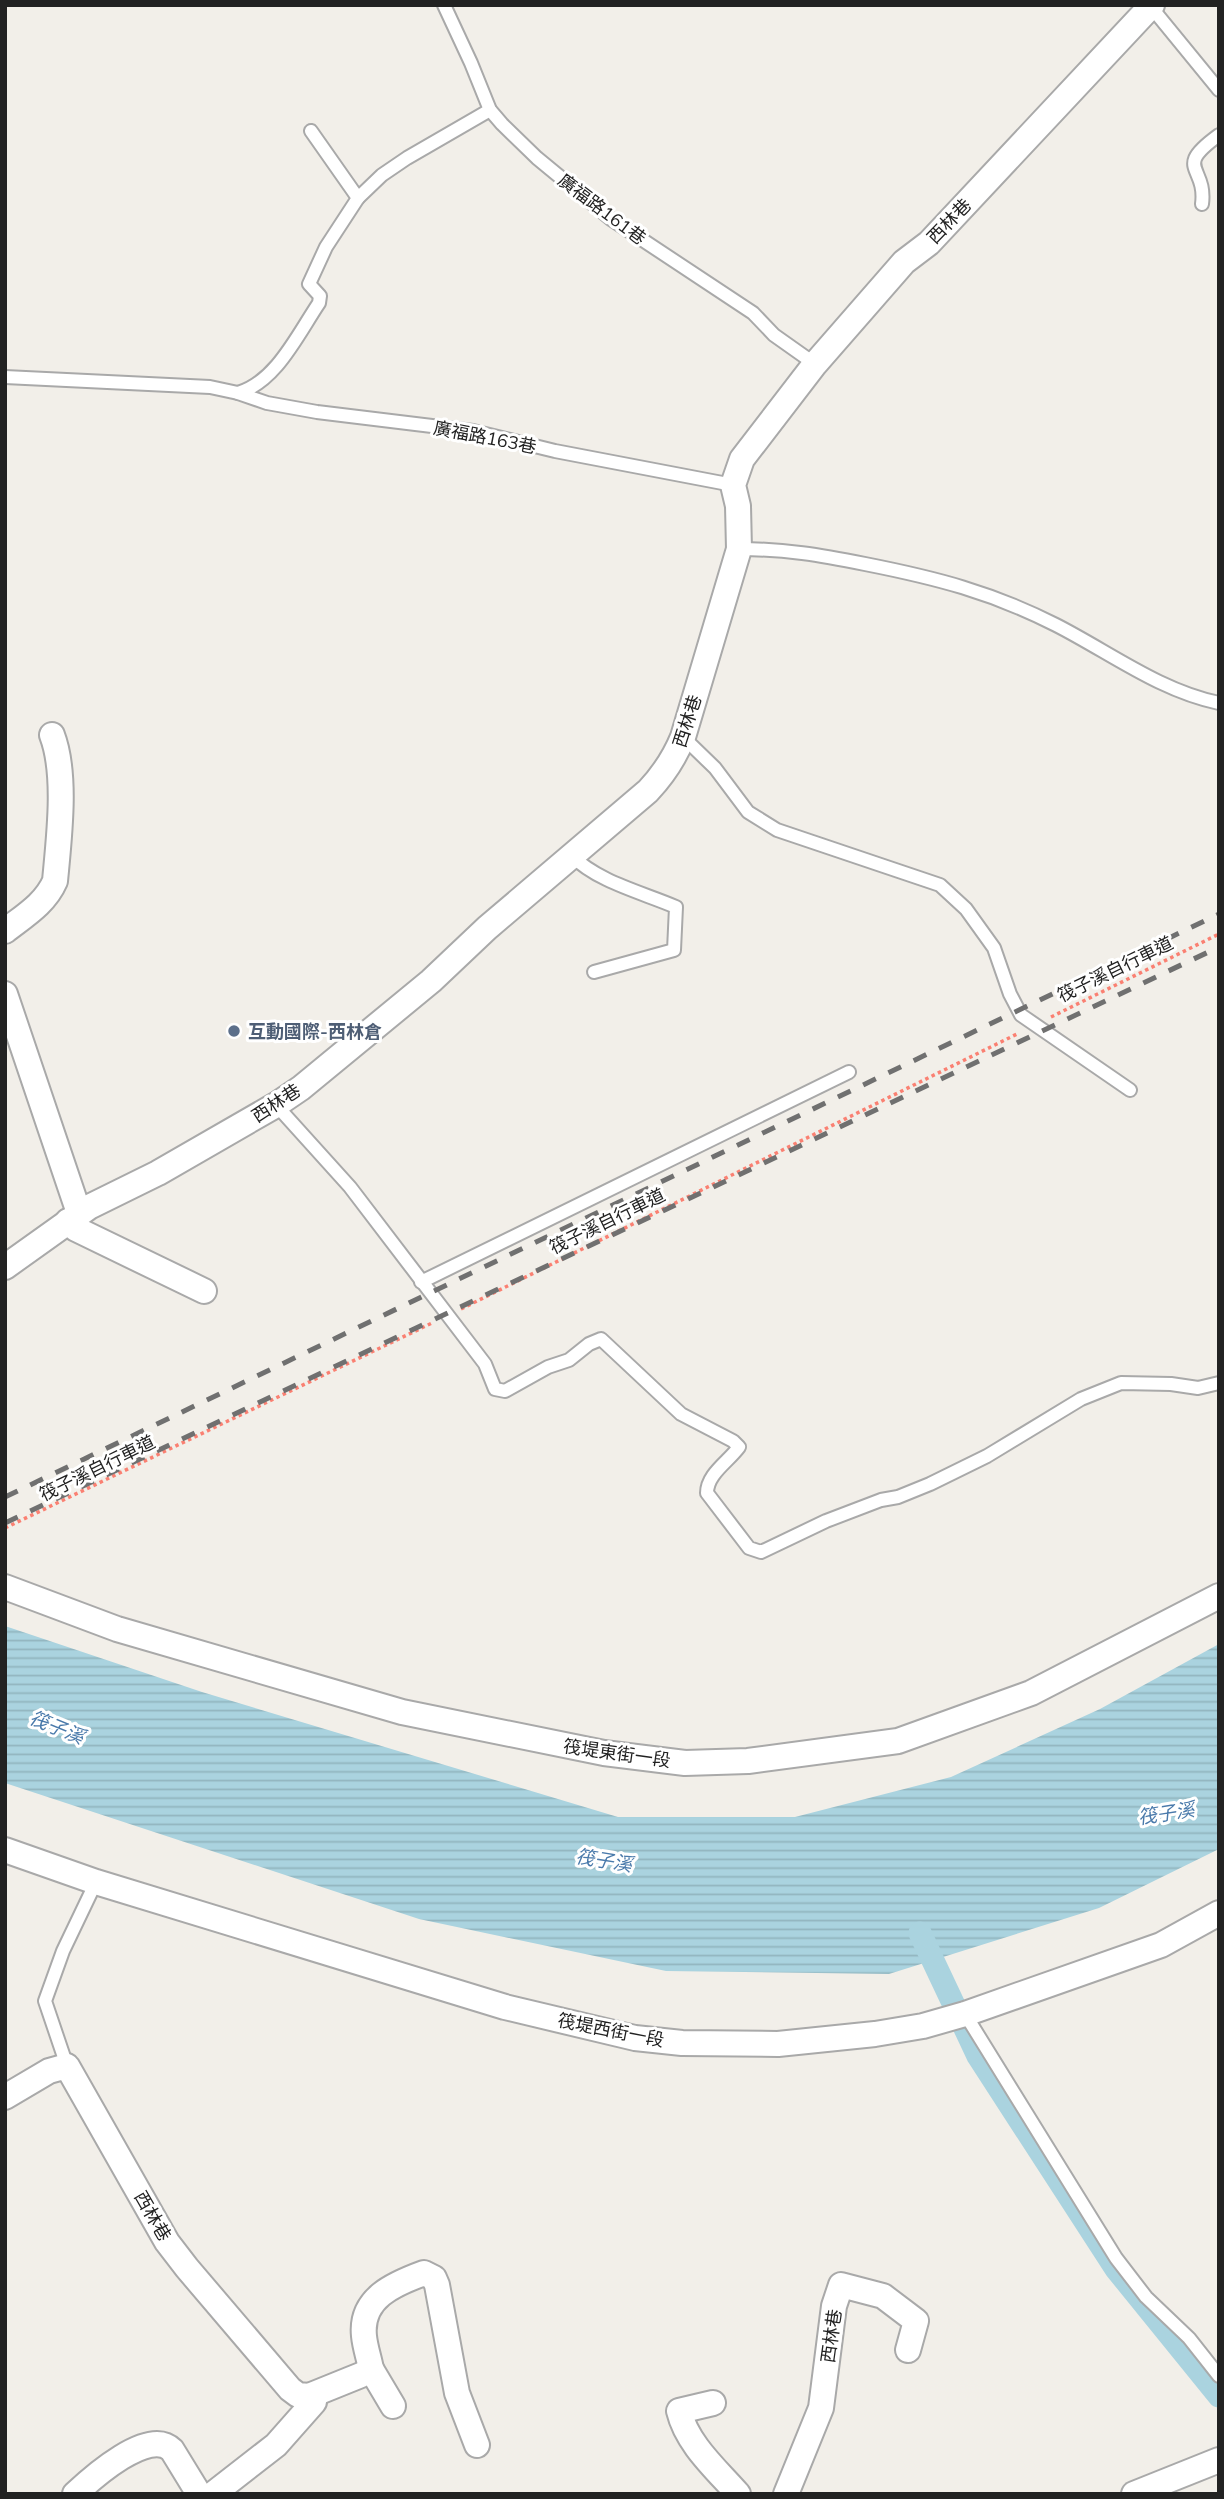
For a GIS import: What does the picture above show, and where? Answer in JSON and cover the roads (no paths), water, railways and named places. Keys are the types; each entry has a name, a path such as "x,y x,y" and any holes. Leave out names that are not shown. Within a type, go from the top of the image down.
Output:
{"street":[{"name":"西林巷","path":"5,1267 73,1217 158,1173 276,1105 301,1087 431,981 487,928 648,791 674,759 683,737 739,550 738,506 733,485 742,459 815,364 904,262 929,243 1151,7"},
{"path":"5,931 39,905 50,893 55,881 60,782 59,753 52,735"},
{"path":"5,994 76,1229 204,1291"},
{"name":"筏堤東街一段","path":"5,1587 117,1629 402,1712 604,1754 685,1763 748,1761 898,1741 1031,1693 1219,1596"},
{"name":"筏堤西街一段","path":"5,1850 96,1882 505,2007 635,2038 730,2044 826,2040 923,2026 965,2014 1161,1945 1219,1913"},
{"name":"西林巷","path":"67,2066 167,2242 290,2389 298,2395 309,2396"},
{"path":"5,2097 49,2071 67,2066"},
{"path":"393,2406 371,2369 364,2336 366,2313 376,2297 395,2284 424,2273 430,2275 437,2284 457,2393 477,2445"},
{"name":"西林巷","path":"786,2494 821,2409 834,2306 841,2285 883,2296 915,2321 908,2350"},
{"path":"213,2494 276,2445 314,2402 309,2396 371,2369"},
{"path":"713,2403 679,2411 682,2424 694,2444 738,2494"},
{"path":"75,2494 99,2471 124,2455 156,2444 172,2450 200,2494"},
{"path":"1134,2494 1219,2460"}],"lane":[{"name":"廣福路161巷","path":"444,5 490,110 537,158 611,219 753,313 774,335 815,364"},
{"path":"1151,7 1219,90"},
{"path":"238,393 272,371 318,303 320,296 309,284 326,247 358,198 382,175 407,158 490,110"},
{"path":"311,131 358,198"},
{"path":"1202,205 1203,198 1194,156 1219,135"},
{"name":"廣福路163巷","path":"5,377 210,387 267,403 473,432 733,485"},
{"path":"739,550 778,549 807,553 902,571 980,591 1057,626 1192,697 1219,703"},
{"path":"683,737 715,768 748,811 777,830 940,885 966,909 994,948 1010,994 1021,1015 1130,1090"},
{"path":"571,855 583,868 598,876 676,907 674,950 594,972"},
{"path":"421,1282 849,1072"},
{"path":"276,1105 350,1187 485,1364 495,1389 505,1391 548,1367 569,1360 589,1344 601,1339 681,1415 720,1433 739,1447 707,1484 707,1493 750,1548 761,1552 826,1521 930,1484 987,1456 1081,1399 1121,1383 1171,1384 1198,1388 1219,1383"},
{"path":"67,2066 45,2001 63,1951 96,1882"},
{"path":"965,2014 1116,2258 1146,2297 1189,2338 1219,2376"}],"water":[{"name":"筏子溪","path":"5,1626 202,1692 618,1817 795,1817 951,1777 1100,1709 1219,1644 1219,1849 1099,1908 889,1974 666,1971 419,1919 5,1783"}],"waterway":[{"path":"920,1933 978,2056 1116,2269 1219,2396"}],"railway":[{"path":"5,1497 1219,914"},
{"path":"5,1523 1219,947"}],"place":[{"name":"互動國際-西林倉","path":"234,1031"}]}
